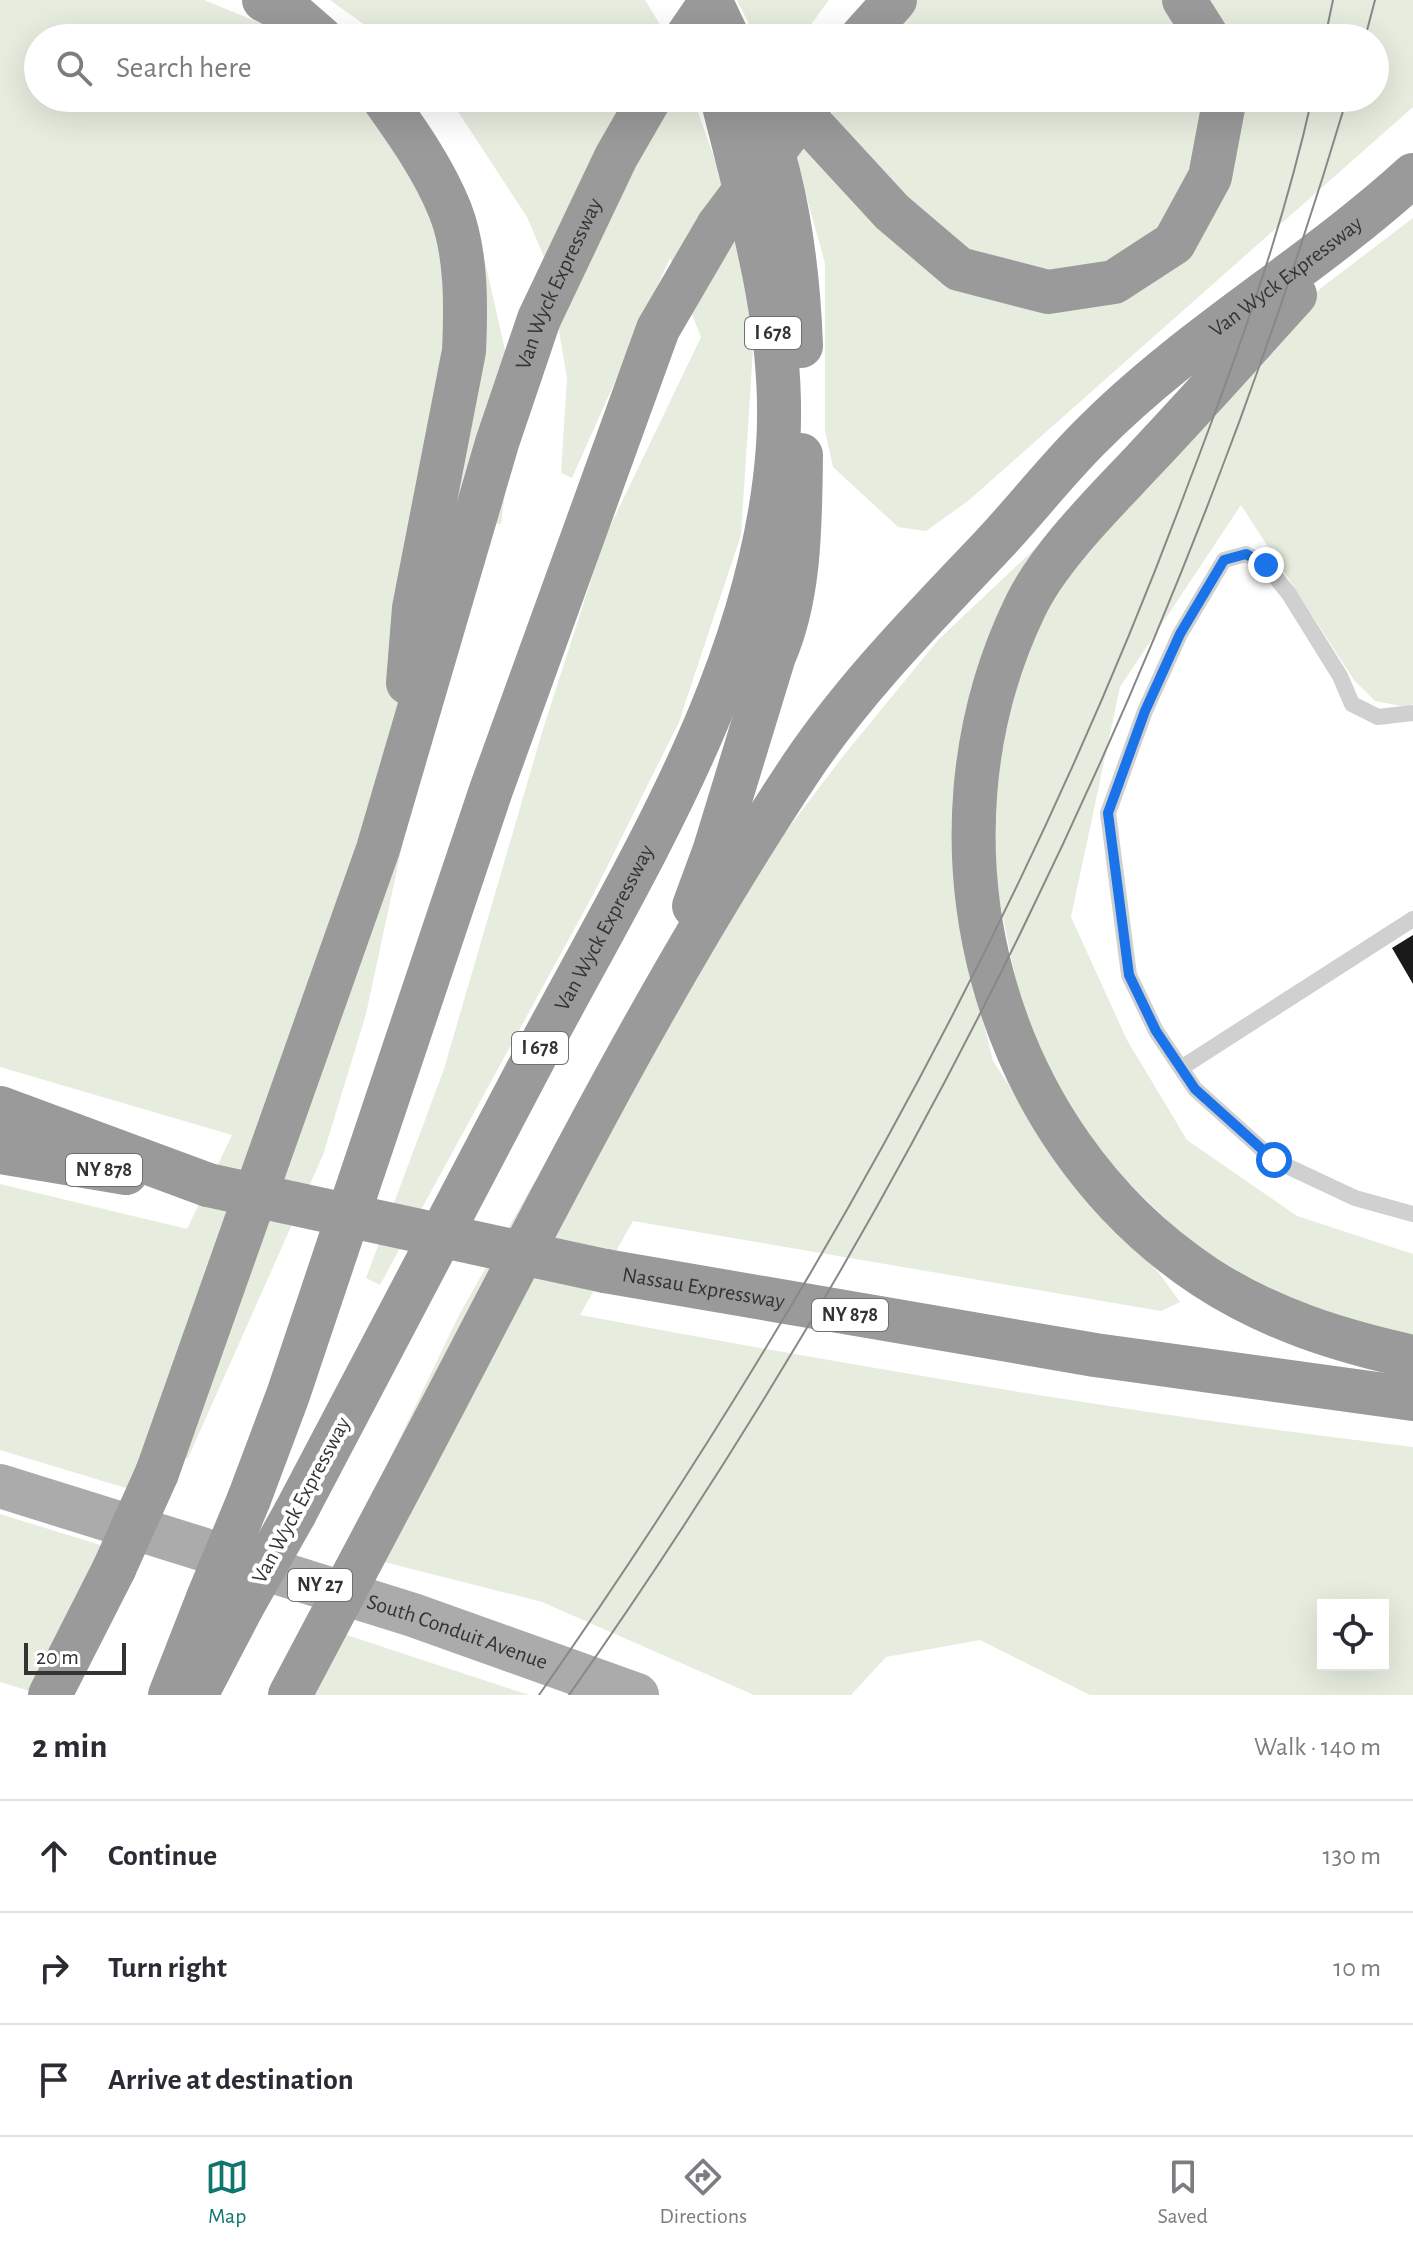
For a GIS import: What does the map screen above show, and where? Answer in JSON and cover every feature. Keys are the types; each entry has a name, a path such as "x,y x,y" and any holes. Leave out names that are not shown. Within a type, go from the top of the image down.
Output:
{"highway":[{"path":"264,0 305,24"},
{"path":"1184,0 1199,24"},
{"path":"393,112 450,211 459,250 465,311 464,351 414,608 407,669 412,733"},
{"name":"Van Wyck Expressway","path":"53,1687 114,1569 157,1473 357,909 497,443 539,319 616,157 642,112"},
{"name":"Van Wyck Expressway","path":"196,1695 225,1602 295,1513 640,859 705,726 760,571 778,446 776,355 764,274 725,112"},
{"path":"290,1695 660,994 715,849 774,656 786,630 798,536 802,372 800,311 781,180 759,112"},
{"path":"800,112 892,212 959,269 1048,292 1114,282 1174,243 1210,177 1220,112"},
{"path":"170,1695 225,1602 249,1499 293,1380 491,790 658,329 718,226 804,112"},
{"name":"Van Wyck Expressway","path":"660,994 805,763 892,650 994,544 1087,439 1156,374 1365,219 1413,175"},
{"path":"1413,195 1365,219 1081,528 1027,602 1005,660 981,753 975,789 974,873 976,911 984,942 1009,1030 1026,1070 1065,1140 1115,1201 1174,1255 1240,1297 1309,1330 1413,1357"},
{"path":"0,1108 208,1185"},
{"name":"Nassau Expressway","path":"0,1152 27,1159 208,1185 605,1271 1095,1355 1413,1399"}],"main road":[{"name":"South Conduit Avenue","path":"0,1486 413,1615 637,1695"}],"lane":[{"path":"1413,713 1378,717 1352,704 1319,642 1266,565 1246,554 1224,560 1180,634 1162,672 1108,813 1129,975 1156,1031 1195,1089 1274,1160 1355,1198 1413,1214"},
{"path":"1181,1068 1413,919"}],"shaded area":[{"path":"0,0 204,0 263,24 24,24 24,112 381,112 484,258 511,376 509,462 501,524 488,523 413,795 366,1014 323,1155 188,1458 165,1456 149,1495 0,1450 0,1184 187,1229 232,1135 0,1067"},
{"path":"330,0 645,0 660,24 363,24"},
{"path":"737,0 829,0 811,24 749,24"},
{"path":"913,0 1413,0 1413,107 968,501 926,531 898,527 833,467 825,431 825,263 783,112 788,112 810,144 833,112 1389,112 1389,24 896,24"},
{"path":"458,112 698,112 740,230 753,349 741,535 679,722 594,893 380,1285 366,1278 444,1069 543,729 605,537 701,337 670,258 572,478 561,473 567,378 555,307 564,304 527,217"},
{"path":"1413,218 1413,704 1407,707 1375,701 1354,680 1241,505 1120,687 1071,917 1127,1040 1187,1140 1297,1216 1413,1254 1413,1339 1340,1326 1204,1256 1078,1134 1024,1020 989,849 993,750 1037,627 1118,500 1321,288"},
{"path":"1043,541 965,946 993,1061 1060,1163 1159,1273 1180,1302 1161,1311 633,1221 580,1315 995,1388 1204,1420 1413,1447 1413,1695 1090,1695 980,1640 886,1657 851,1695 754,1695 542,1602 345,1552 459,1315 532,1186 660,997 844,755 939,639"},
{"path":"0,1514 123,1552 43,1695 0,1682"},
{"path":"307,1622 529,1695 271,1695"}],"building":[{"path":"1413,935 1413,984 1392,948"}],"tram line":[{"path":"1328,24 1333,0"},
{"path":"1369,24 1375,0"},
{"path":"539,1695 728,1409 817,1262 901,1113 980,961 1054,807 1123,650 1186,490 1272,247 1309,112"},
{"path":"569,1695 694,1510 811,1320 921,1126 1023,928 1117,726 1202,520 1279,311 1343,112"}],"route":[{"path":"1266,565 1246,554 1224,560 1180,634 1145,711 1108,813 1129,975 1156,1031 1195,1089 1274,1160"}]}
